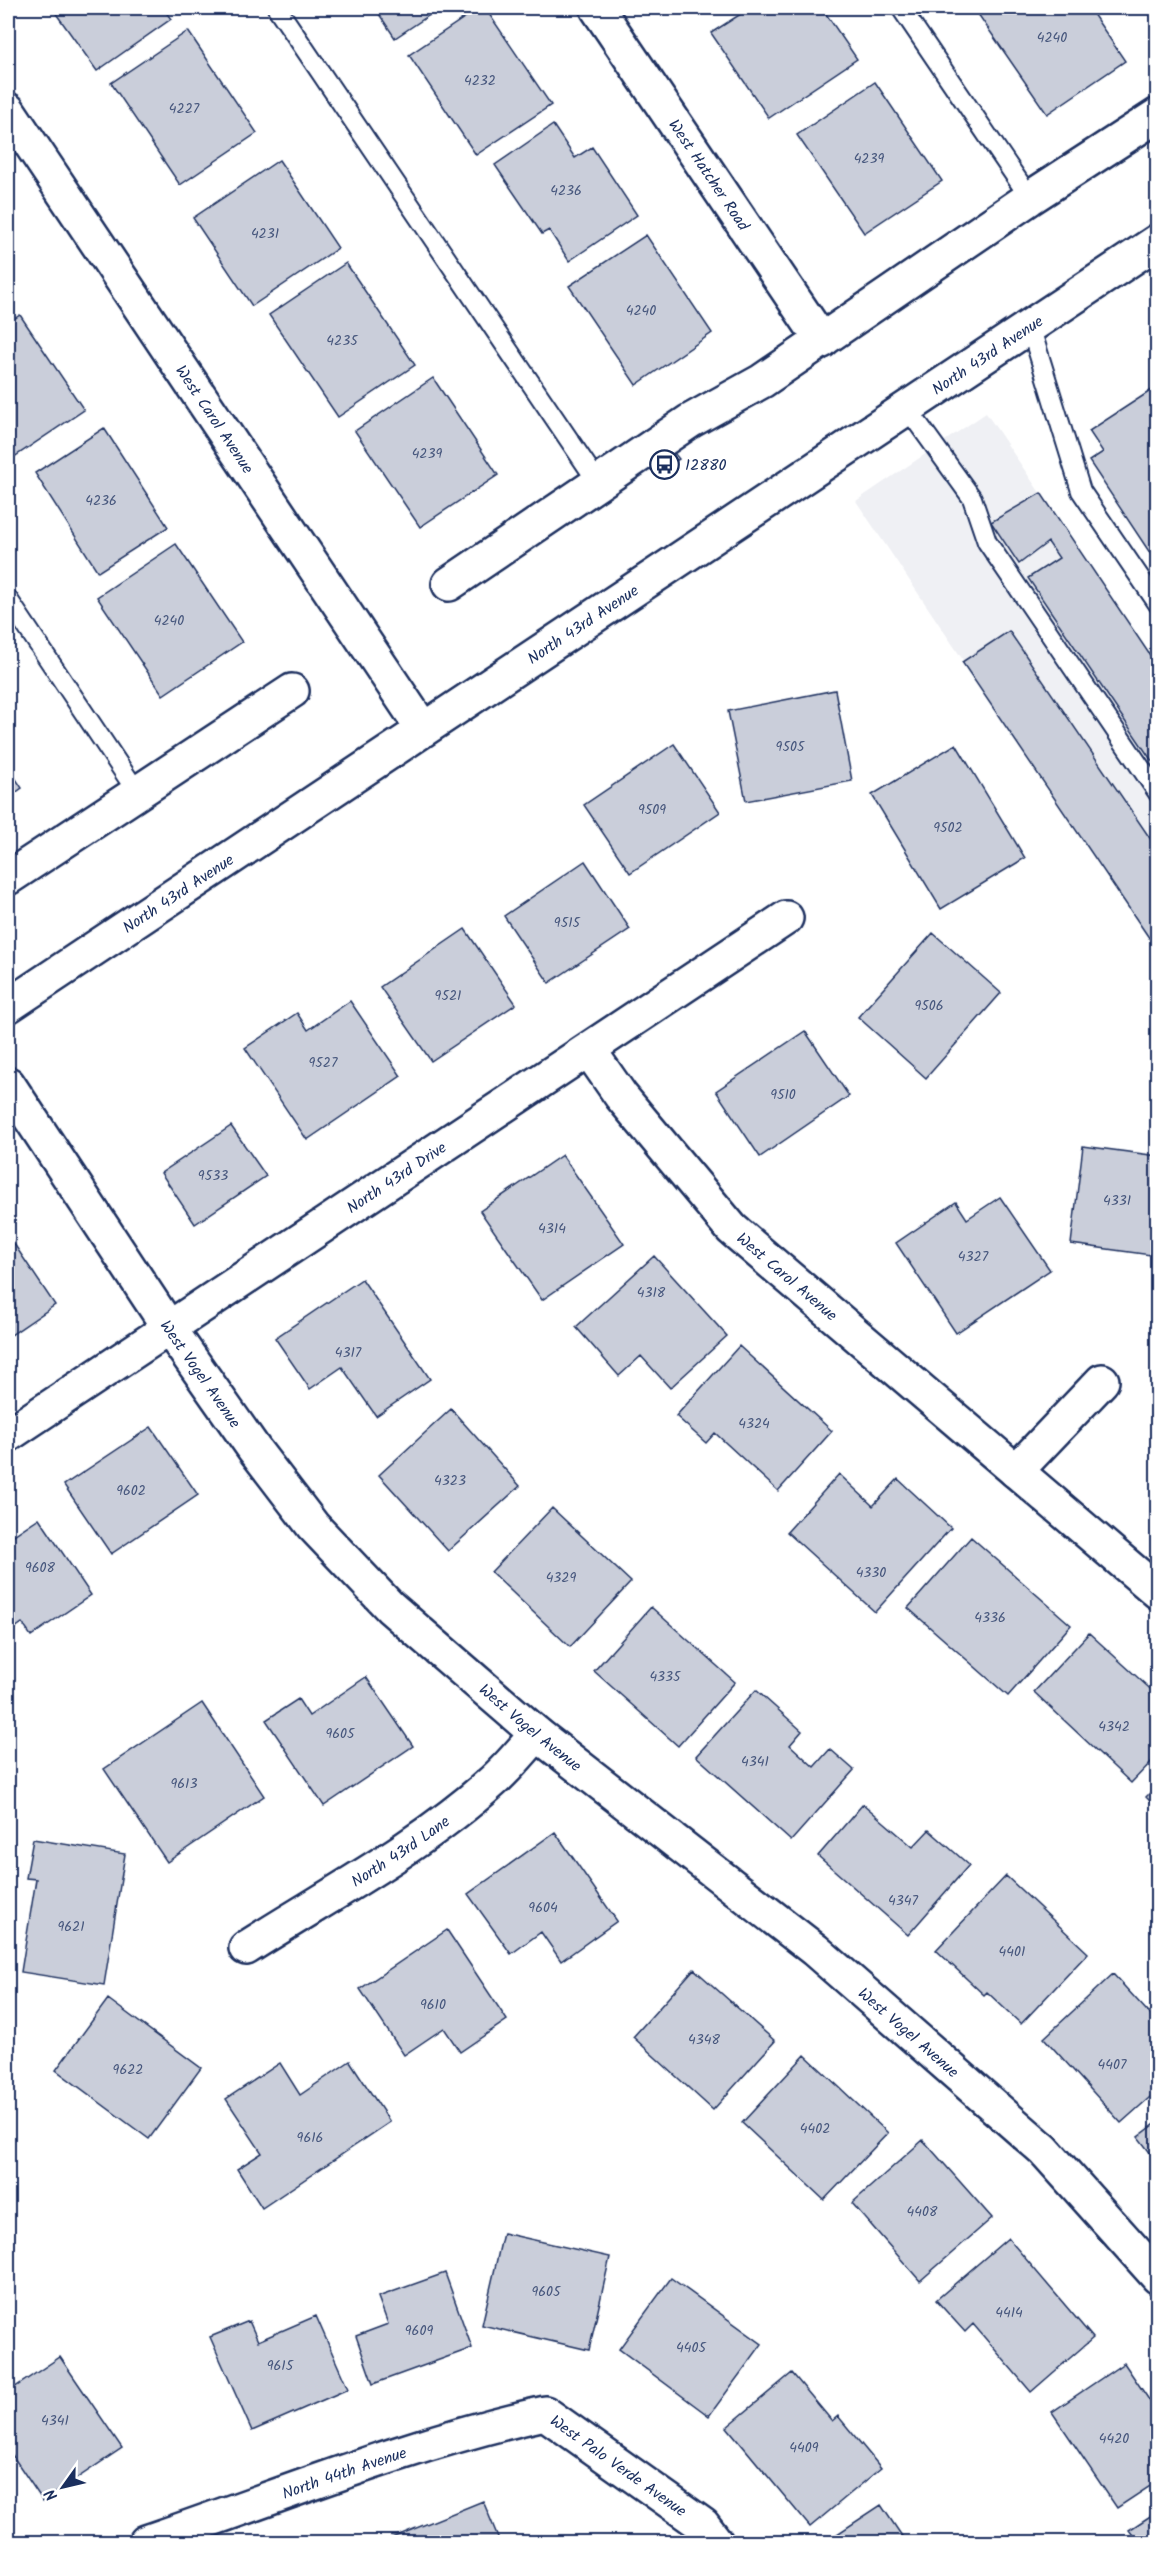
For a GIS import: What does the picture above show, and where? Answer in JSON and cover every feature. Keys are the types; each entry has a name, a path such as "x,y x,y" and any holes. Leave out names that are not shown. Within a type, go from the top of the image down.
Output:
{"street":[{"name":"West Hatcher Road","path":"597,8 822,341"},
{"name":"West Carol Avenue","path":"8,110 423,729"},
{"path":"449,584 690,422 762,381 1030,198 1158,115"},
{"name":"North 43rd Avenue","path":"8,1006 1158,241"},
{"path":"8,878 292,691"},
{"name":"North 43rd Drive","path":"8,1435 786,918"},
{"name":"West Carol Avenue","path":"589,1050 621,1096 732,1229 1158,1592"},
{"name":"West Vogel Avenue","path":"8,1084 169,1328 254,1449 313,1526 390,1607 537,1734 814,1950 1044,2150 1158,2277"},
{"path":"1016,1471 1102,1381"},
{"name":"North 43rd Lane","path":"246,1948 397,1852 453,1813 494,1780 537,1734"},
{"name":"North 44th Avenue","path":"146,2542 421,2446 484,2427 545,2414"},
{"name":"West Palo Verde Avenue","path":"545,2414 703,2525 717,2542"}],"lane":[{"path":"277,8 599,484"},
{"path":"901,8 1030,198"},
{"path":"1030,326 1081,491 1158,604"},
{"path":"906,408 972,498 987,542 1158,793"},
{"path":"8,599 137,792"}],"shaded area":[{"path":"986,413 1157,666 1157,948 856,501"}],"building":[{"path":"52,8 163,8 171,19 97,71"},
{"path":"375,8 440,8 395,38"},
{"path":"479,8 485,8 551,105 476,155 409,55"},
{"path":"750,8 822,8 857,59 769,118 711,33"},
{"path":"987,8 1089,8 1125,61 1047,114 978,14"},
{"path":"188,31 257,133 180,185 111,83"},
{"path":"875,82 942,181 864,233 797,135"},
{"path":"553,125 575,158 592,147 637,215 569,261 549,230 542,234 495,165"},
{"path":"279,160 338,248 252,306 193,218"},
{"path":"646,235 712,333 636,385 569,286"},
{"path":"346,263 415,365 338,417 269,315"},
{"path":"20,315 84,410 8,461 8,323"},
{"path":"433,378 498,475 420,527 355,431"},
{"path":"1158,386 1158,565 1089,461 1103,452 1089,431"},
{"path":"104,428 168,527 98,572 35,473"},
{"path":"674,453 679,459 659,472 655,466"},
{"path":"1041,493 1158,667 1158,770 1028,578 1059,558 1048,542 1019,564 991,522"},
{"path":"176,544 242,642 163,695 97,597"},
{"path":"1009,631 1158,850 1158,951 962,662"},
{"path":"835,690 852,781 746,801 728,711"},
{"path":"674,744 720,812 630,873 584,805"},
{"path":"956,744 1025,858 941,909 872,795"},
{"path":"8,767 22,788 8,798"},
{"path":"585,861 630,929 549,983 504,916"},
{"path":"465,929 516,1004 431,1061 380,987"},
{"path":"933,933 1001,993 926,1078 858,1017"},
{"path":"350,1001 401,1076 307,1140 245,1048 297,1013 308,1030"},
{"path":"805,1031 849,1096 760,1157 716,1091"},
{"path":"231,1126 266,1176 195,1224 161,1173"},
{"path":"1083,1146 1158,1156 1158,1256 1071,1244"},
{"path":"562,1155 624,1244 542,1300 480,1211"},
{"path":"1000,1197 1050,1270 956,1333 896,1243 956,1202 967,1219"},
{"path":"8,1235 55,1305 8,1337"},
{"path":"654,1256 727,1336 670,1388 641,1356 619,1376 576,1327"},
{"path":"362,1279 430,1379 376,1416 342,1367 310,1389 275,1338"},
{"path":"739,1346 832,1431 778,1491 715,1433 706,1443 676,1416"},
{"path":"451,1409 520,1486 448,1551 379,1475"},
{"path":"151,1427 198,1495 111,1554 64,1485"},
{"path":"839,1474 873,1506 898,1479 951,1528 875,1612 787,1532"},
{"path":"552,1508 631,1582 570,1647 491,1572"},
{"path":"39,1518 91,1595 31,1636 22,1623 8,1633 8,1539"},
{"path":"971,1537 1071,1625 1008,1696 908,1608"},
{"path":"651,1607 735,1682 678,1746 594,1671"},
{"path":"1089,1633 1158,1696 1158,1755 1131,1783 1034,1692"},
{"path":"366,1677 413,1746 324,1806 266,1720 298,1699 309,1716"},
{"path":"756,1690 802,1731 790,1745 814,1767 830,1749 854,1770 791,1841 696,1756"},
{"path":"202,1703 264,1796 167,1862 104,1769"},
{"path":"1158,1785 1158,1809 1146,1797"},
{"path":"863,1804 913,1847 929,1830 969,1865 908,1935 818,1856"},
{"path":"555,1832 617,1921 561,1961 541,1932 511,1954 468,1894"},
{"path":"33,1839 125,1854 104,1985 21,1972 36,1879 26,1878"},
{"path":"1006,1876 1088,1953 1021,2024 987,1992 984,1995 936,1950"},
{"path":"447,1930 507,2020 460,2052 444,2028 404,2055 360,1989"},
{"path":"694,1969 775,2041 713,2110 633,2037"},
{"path":"1113,1974 1158,2023 1158,2090 1121,2123 1044,2038"},
{"path":"108,1999 201,2068 149,2139 56,2070"},
{"path":"805,2055 888,2133 824,2200 742,2123"},
{"path":"350,2061 390,2122 262,2208 237,2169 262,2153 226,2099 280,2063 300,2095"},
{"path":"1158,2122 1158,2163 1138,2137"},
{"path":"923,2140 992,2218 920,2281 852,2203"},
{"path":"503,2233 610,2257 589,2350 482,2325"},
{"path":"1008,2238 1093,2338 1031,2392 973,2324 965,2332 936,2300"},
{"path":"445,2273 472,2348 373,2384 356,2336 388,2324 378,2297"},
{"path":"671,2278 762,2344 709,2416 619,2349"},
{"path":"316,2316 348,2389 252,2431 210,2337 249,2321 258,2341"},
{"path":"60,2357 122,2448 43,2501 8,2449 8,2392"},
{"path":"1124,2363 1158,2413 1158,2462 1155,2464 1158,2481 1117,2508 1052,2412"},
{"path":"792,2373 832,2421 838,2416 881,2468 810,2527 727,2427"},
{"path":"483,2501 500,2542 391,2542 389,2539"},
{"path":"881,2505 906,2542 825,2542"},
{"path":"1158,2511 1158,2542 1138,2542 1129,2530"}],"place":[{"name":"12880","path":"664,464"}]}
